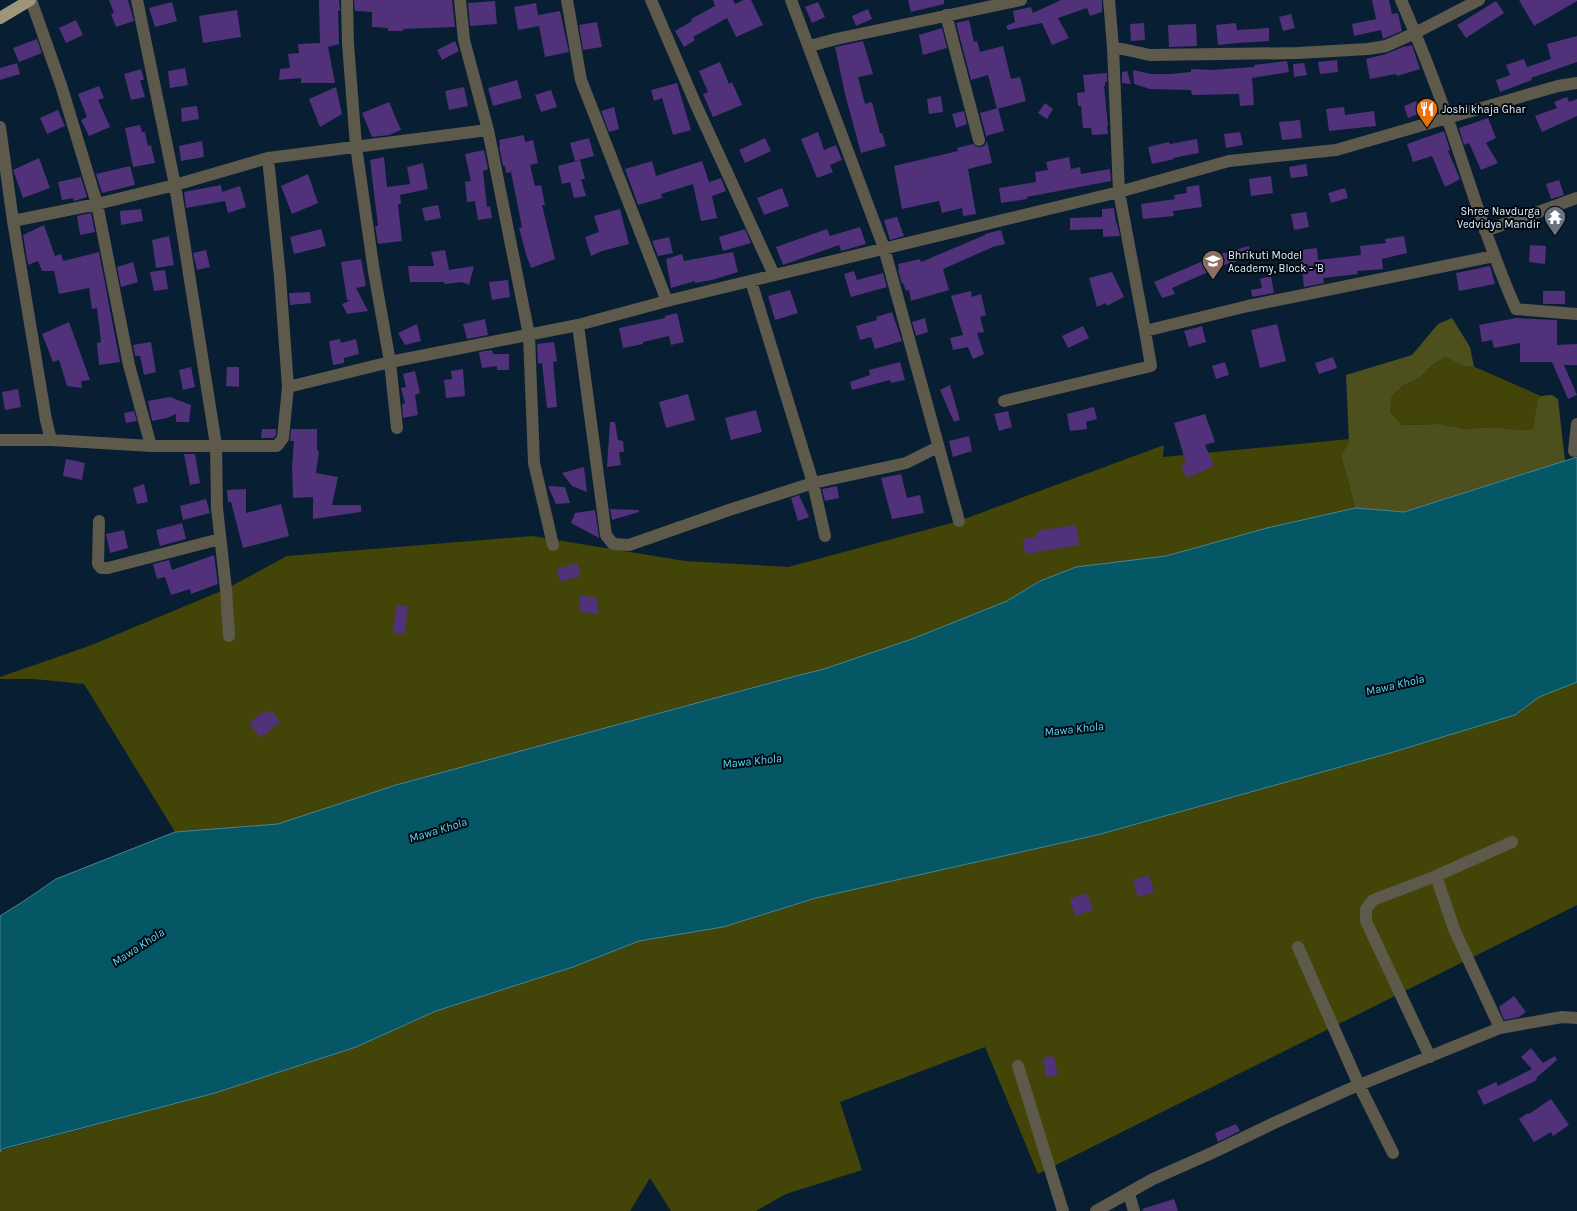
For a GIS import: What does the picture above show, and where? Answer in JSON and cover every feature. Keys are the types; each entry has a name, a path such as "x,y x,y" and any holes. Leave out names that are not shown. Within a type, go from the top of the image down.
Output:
{"main road":[{"path":"0,18 31,0"}],"street":[{"path":"31,0 61,85 97,204 129,365 150,446"},
{"path":"137,0 175,185 216,445 217,508 226,589 229,636"},
{"path":"347,0 348,44 356,146 374,272 390,362 397,428"},
{"path":"460,0 464,40 488,130 529,335 534,463 553,544"},
{"path":"568,0 581,80 667,301"},
{"path":"651,0 696,105 774,275"},
{"path":"791,0 810,46 884,248 959,521"},
{"path":"810,46 946,15 1021,0"},
{"path":"1004,401 1151,366 1119,192 1113,47 1109,0"},
{"path":"1401,0 1447,118 1494,256 1516,309 1577,314"},
{"path":"1113,47 1150,55 1298,53 1368,49 1386,46 1415,33 1479,0"},
{"path":"946,15 979,140"},
{"path":"288,387 390,362 578,325 667,301 1119,192 1229,161 1336,150 1558,86 1577,83"},
{"path":"0,127 13,221 46,420 51,440"},
{"path":"13,221 97,204 175,185 268,158 488,130"},
{"path":"0,440 51,440 150,446 277,446 284,438 288,387 280,277 268,158"},
{"path":"1485,231 1577,198"},
{"path":"1145,331 1248,306 1494,256"},
{"path":"750,281 813,483 825,536"},
{"path":"578,325 606,535 613,544 628,545 813,483 906,463 938,447"},
{"path":"1574,451 1577,424"},
{"path":"99,521 98,564 101,568 108,568 220,539"},
{"path":"1430,1058 1366,921 1366,909 1372,900 1436,876 1512,842"},
{"path":"1436,876 1454,929 1500,1028"},
{"path":"1298,948 1359,1085 1393,1153"},
{"path":"1096,1211 1129,1194 1153,1179 1274,1123 1359,1085 1430,1058 1500,1028 1562,1017 1577,1018"},
{"path":"1018,1066 1062,1211"},
{"path":"1129,1194 1134,1211"}],"shaded area":[{"path":"1452,318 1470,347 1474,367 1462,366 1446,357 1434,364 1419,378 1404,385 1392,396 1390,412 1402,425 1440,424 1465,429 1490,427 1524,430 1533,429 1537,402 1541,396 1552,395 1558,399 1565,461 1404,512 1355,508 1341,455 1349,443 1346,375 1412,355 1438,324"},
{"path":"1446,357 1462,366 1475,367 1541,396 1537,403 1533,429 1524,430 1490,427 1465,429 1440,424 1402,425 1390,412 1392,396 1404,385 1419,378 1434,364"},
{"path":"1349,439 1349,444 1341,455 1355,508 1267,528 1166,556 1076,567 1040,581 1007,601 912,639 824,669 396,785 278,824 175,832 84,684 34,679 0,679 0,677 89,646 226,589 287,556 532,536 685,561 788,567 959,521 1164,445 1163,457"},
{"path":"1577,682 1577,905 1038,1174 985,1047 840,1102 862,1170 786,1194 756,1211 671,1211 650,1178 630,1211 0,1211 0,1152 2,1150 215,1093 356,1047 436,1011 573,967 639,941 723,927 816,898 1097,835 1390,753 1515,715 1539,697"}],"water":[{"name":"Mawa Khola","path":"1577,457 1577,682 1539,697 1515,715 1390,753 1097,835 816,898 723,927 639,941 573,967 436,1011 356,1047 215,1093 2,1149 0,1152 0,916 56,879 175,832 278,824 396,785 824,669 912,639 1007,601 1040,581 1076,567 1166,556 1267,528 1355,508 1404,512"}],"building":[{"path":"109,0 128,0 134,21 116,27 111,14 114,13"},
{"path":"319,0 339,0 339,44 328,47 335,83 301,83 301,78 279,80 280,69 290,68 288,54 299,53 298,44 320,43"},
{"path":"354,0 452,0 455,27 388,31 388,28 372,27 372,12 355,11"},
{"path":"713,0 733,0 735,4 744,0 751,0 763,25 736,37 727,18 693,37 695,40 684,47 675,31 692,21 691,19 715,6"},
{"path":"908,0 944,0 944,4 911,12"},
{"path":"1061,0 1102,0 1102,12 1090,16 1087,8 1058,18 1069,38 1052,45 1042,23 1008,30 1006,26 1015,22 1013,11 1031,7 1033,13"},
{"path":"1372,0 1389,0 1392,14 1398,13 1402,31 1383,39 1381,30 1354,36 1352,24 1376,19"},
{"path":"1519,0 1577,0 1577,1 1534,26"},
{"path":"495,1 497,24 470,26 468,3"},
{"path":"1496,1 1504,13 1466,38 1457,25"},
{"path":"172,2 177,21 155,27 149,8"},
{"path":"818,2 825,17 812,23 805,7"},
{"path":"536,3 538,15 560,11 569,52 545,57 539,26 518,30 514,7"},
{"path":"868,9 872,19 856,26 852,16"},
{"path":"237,10 241,37 203,43 199,16"},
{"path":"1291,14 1295,28 1283,31 1279,17"},
{"path":"76,20 83,35 66,43 59,28"},
{"path":"969,20 974,42 977,41 980,52 1003,46 1011,79 1020,77 1026,101 997,109 988,75 971,80 956,23"},
{"path":"597,22 602,47 583,50 579,25"},
{"path":"1144,23 1145,40 1131,41 1130,24"},
{"path":"1236,23 1237,30 1269,28 1269,41 1218,45 1216,25"},
{"path":"1196,24 1197,46 1169,47 1168,25"},
{"path":"942,28 947,48 923,55 919,35"},
{"path":"1577,36 1577,62 1531,78 1532,80 1500,92 1496,80 1510,75 1506,65 1524,59 1527,67 1551,59 1547,44"},
{"path":"37,39 42,53 19,62 13,48"},
{"path":"455,41 459,51 442,60 437,50"},
{"path":"863,41 873,74 858,77 865,104 872,102 880,133 882,133 886,146 861,153 845,94 835,47"},
{"path":"1412,45 1420,69 1397,76 1396,74 1370,79 1366,59"},
{"path":"1337,60 1338,72 1320,74 1318,62"},
{"path":"1287,61 1289,72 1252,78 1254,105 1240,106 1239,94 1192,95 1191,90 1150,89 1134,84 1133,70 1151,74 1170,74 1191,72 1191,69 1211,70 1254,67 1254,65"},
{"path":"720,62 729,84 732,82 742,105 713,117 703,94 708,92 699,71"},
{"path":"17,63 20,74 0,80 0,68"},
{"path":"1304,63 1307,75 1294,77 1293,64"},
{"path":"185,68 188,85 170,88 168,71"},
{"path":"141,69 144,80 140,80 145,97 131,100 124,74"},
{"path":"1127,71 1131,84 1122,83 1122,72"},
{"path":"1107,73 1107,82 1105,82 1104,86 1108,134 1092,135 1091,128 1083,128 1081,106 1078,106 1077,93 1085,92 1083,75"},
{"path":"517,80 522,98 493,106 488,88"},
{"path":"677,83 691,130 673,135 662,98 654,101 651,90"},
{"path":"99,86 104,98 98,100 110,127 89,136 81,120 87,117 78,94"},
{"path":"336,87 342,114 320,127 309,99"},
{"path":"464,87 468,106 449,110 445,91"},
{"path":"551,90 557,107 541,112 535,95"},
{"path":"941,96 943,112 929,114 927,99"},
{"path":"1567,97 1569,102 1577,99 1577,116 1542,132 1535,116 1557,108 1554,102"},
{"path":"1416,101 1421,113 1408,118 1404,106"},
{"path":"389,102 401,130 389,135 372,137 362,113"},
{"path":"1045,103 1053,109 1047,119 1038,113"},
{"path":"197,106 199,119 182,122 181,108"},
{"path":"614,107 619,129 609,132 601,111"},
{"path":"1344,107 1345,115 1374,111 1376,126 1329,131 1326,109"},
{"path":"998,108 1004,131 986,136 980,113"},
{"path":"58,110 65,126 47,134 40,118"},
{"path":"964,111 967,124 956,128 952,114"},
{"path":"1488,118 1496,138 1486,143 1498,163 1481,170 1469,143 1464,145 1459,128"},
{"path":"1300,120 1302,138 1282,140 1279,122"},
{"path":"140,125 142,132 145,132 148,146 151,145 155,163 133,167 125,128"},
{"path":"1444,131 1450,150 1448,151 1460,179 1445,187 1432,156 1413,162 1407,144"},
{"path":"818,132 824,150 836,145 842,160 830,165 833,172 817,178 801,139"},
{"path":"1240,132 1243,145 1226,148 1224,134"},
{"path":"524,135 525,142 533,140 538,163 530,165 535,186 541,185 545,205 542,205 555,259 531,268 519,228 522,227 511,172 506,173 499,146 499,140"},
{"path":"589,138 594,156 575,161 570,143"},
{"path":"765,138 771,151 745,163 739,150"},
{"path":"1197,139 1199,153 1152,164 1148,147 1169,142 1170,144"},
{"path":"202,141 204,157 181,161 179,146"},
{"path":"987,141 992,163 968,169 976,214 963,216 962,208 942,213 939,201 902,209 894,166 958,151 957,148 973,144 977,147 981,147 985,145"},
{"path":"484,150 488,169 483,171 487,207 490,206 492,218 478,220 475,201 467,202 465,182 471,181 465,154"},
{"path":"384,157 387,187 410,184 407,167 423,163 428,189 400,195 401,204 398,204 402,241 378,244 375,226 378,226 370,160"},
{"path":"1069,157 1071,169 1080,167 1081,174 1110,169 1111,181 1001,203 999,188 1036,182 1035,172 1048,170 1046,162"},
{"path":"39,158 50,188 23,198 13,170"},
{"path":"580,160 585,179 581,179 586,196 574,198 570,182 562,184 558,166"},
{"path":"652,161 656,176 702,161 709,182 721,178 726,191 712,196 717,218 701,221 693,184 661,194 662,198 638,205 625,169"},
{"path":"1306,164 1308,176 1291,178 1289,167"},
{"path":"130,166 135,185 102,193 96,174"},
{"path":"308,174 318,203 292,214 281,186"},
{"path":"1271,176 1273,193 1251,196 1249,179"},
{"path":"81,177 87,197 74,201 73,198 62,200 58,182"},
{"path":"1559,180 1564,195 1551,199 1546,184"},
{"path":"221,185 222,192 240,186 246,207 228,213 225,201 186,208 184,192"},
{"path":"1199,185 1202,207 1173,211 1174,216 1143,219 1141,204 1175,199 1174,195 1187,193 1186,187"},
{"path":"782,188 789,206 764,215 757,198"},
{"path":"1345,188 1348,198 1331,203 1328,193"},
{"path":"438,205 441,218 425,221 422,208"},
{"path":"1114,208 1120,236 1103,237 1103,229 1070,230 1070,218 1102,217 1102,209"},
{"path":"141,209 143,221 121,225 120,211"},
{"path":"620,209 629,244 602,251 591,256 585,237 599,232 594,216"},
{"path":"1306,212 1309,227 1294,230 1291,214"},
{"path":"91,213 95,232 80,235 77,216"},
{"path":"897,217 904,236 890,240 884,220"},
{"path":"44,225 55,256 61,254 63,261 99,252 120,362 99,365 97,343 101,342 97,308 92,309 89,288 59,294 54,271 42,271 38,261 28,265 23,235"},
{"path":"860,227 866,244 841,251 839,245 783,265 776,247 827,229 830,236"},
{"path":"321,229 326,246 294,254 290,237"},
{"path":"745,229 751,243 723,251 719,237"},
{"path":"1001,230 1005,244 993,247 943,269 949,290 911,301 909,290 906,291 903,283 902,284 898,264 920,259 921,262 985,234"},
{"path":"169,236 174,265 156,268 152,240"},
{"path":"1404,236 1407,253 1382,259 1383,269 1357,271 1358,274 1323,278 1324,283 1304,287 1300,250 1317,248 1318,260 1361,255 1360,246 1386,243 1385,239"},
{"path":"669,237 673,253 658,256 652,241"},
{"path":"1530,245 1546,246 1545,264 1529,262"},
{"path":"1249,246 1252,257 1224,265 1172,288 1175,294 1162,298 1154,282 1217,255"},
{"path":"206,250 210,267 197,270 193,253"},
{"path":"445,250 449,270 474,266 469,285 462,282 445,284 444,282 410,282 408,266 434,266 431,252"},
{"path":"733,252 738,272 712,280 695,283 695,281 671,288 666,259 682,254 684,261"},
{"path":"361,259 366,286 356,288 368,311 347,314 342,304 351,300 347,300 341,262"},
{"path":"133,262 138,282 121,287 117,267"},
{"path":"1490,266 1495,284 1459,291 1456,273"},
{"path":"165,270 168,289 154,291 150,272"},
{"path":"854,271 857,280 883,273 887,287 851,297 844,274"},
{"path":"1112,272 1124,297 1107,306 1106,303 1097,307 1089,278"},
{"path":"1271,276 1274,293 1252,297 1251,290 1262,288 1260,279"},
{"path":"508,280 510,297 492,300 489,282"},
{"path":"790,290 798,313 775,320 768,296"},
{"path":"971,291 972,297 981,294 986,315 980,317 984,332 977,333 984,354 973,359 968,347 953,350 950,338 963,335 951,296"},
{"path":"1543,291 1565,291 1565,304 1543,304"},
{"path":"310,292 311,303 290,305 289,293"},
{"path":"892,312 902,341 875,349 871,337 860,340 856,326 877,320 876,317"},
{"path":"677,313 684,342 671,345 669,336 623,348 619,328 665,318 665,316"},
{"path":"925,318 928,332 916,336 912,322"},
{"path":"1516,318 1557,320 1557,345 1577,344 1577,365 1564,365 1577,395 1568,399 1552,362 1520,362 1520,343 1494,348 1492,340 1482,342 1479,325"},
{"path":"485,319 488,335 467,339 463,324"},
{"path":"69,322 90,380 81,381 82,388 67,386 59,360 53,362 42,334"},
{"path":"417,324 421,341 405,345 398,333"},
{"path":"1277,324 1286,361 1260,368 1251,330"},
{"path":"1083,326 1089,338 1068,348 1062,336"},
{"path":"1202,326 1206,342 1189,347 1184,331"},
{"path":"340,339 341,343 356,339 359,354 344,358 344,363 333,365 329,341"},
{"path":"151,342 156,372 144,375 140,356 135,356 133,345"},
{"path":"554,342 557,361 553,362 557,407 547,408 542,363 538,364 537,344"},
{"path":"492,350 493,354 509,354 509,370 497,370 497,366 482,368 479,352"},
{"path":"1333,357 1337,368 1319,374 1315,363"},
{"path":"900,362 905,380 891,383 890,380 852,390 850,382 870,375 869,370"},
{"path":"1225,362 1229,375 1216,379 1212,366"},
{"path":"191,367 195,387 183,390 179,370"},
{"path":"227,367 239,367 239,387 226,386"},
{"path":"463,369 465,396 446,398 444,380 452,379 451,371"},
{"path":"415,371 420,393 415,395 418,415 403,418 402,404 405,403 401,388 406,387 403,374"},
{"path":"950,385 960,420 954,422 940,390"},
{"path":"18,389 21,407 5,410 2,392"},
{"path":"688,394 695,420 666,428 659,402"},
{"path":"170,397 191,405 189,422 176,422 176,414 167,418 152,421 148,401"},
{"path":"1094,407 1097,419 1086,422 1087,429 1070,431 1067,414"},
{"path":"756,410 762,432 731,440 725,418"},
{"path":"134,411 137,421 126,423 124,413"},
{"path":"1008,411 1012,427 999,431 994,414"},
{"path":"1205,414 1215,442 1205,445 1214,466 1187,478 1181,466 1186,463 1174,423"},
{"path":"610,422 615,422 618,440 623,441 624,452 619,452 621,465 607,467"},
{"path":"262,429 276,429 276,435 273,438 261,438"},
{"path":"291,429 317,429 317,450 319,451 316,473 338,477 332,505 361,505 361,512 313,519 313,497 293,498 292,467 294,441 290,441"},
{"path":"969,436 972,451 953,457 949,441"},
{"path":"184,454 195,454 200,483 190,485"},
{"path":"66,459 85,463 82,480 63,476"},
{"path":"584,467 587,492 572,486 562,473"},
{"path":"901,474 907,498 920,495 924,513 892,519 881,478"},
{"path":"144,484 148,502 137,504 133,488"},
{"path":"548,486 565,487 570,503 556,504"},
{"path":"837,486 839,498 825,501 822,489"},
{"path":"246,489 246,513 281,504 289,536 243,548 231,502 228,502 227,490"},
{"path":"799,495 809,517 798,521 791,498"},
{"path":"206,499 210,513 183,520 180,506"},
{"path":"610,509 639,510 639,512 612,520"},
{"path":"595,510 599,538 571,523 575,513"},
{"path":"182,523 186,539 160,546 156,530"},
{"path":"1076,525 1079,545 1025,554 1023,539 1037,537 1036,531"},
{"path":"124,530 128,548 110,553 106,534"},
{"path":"214,555 218,584 191,594 190,589 171,595 165,577 157,579 153,564 169,560 172,570"},
{"path":"577,563 580,576 561,582 556,569"},
{"path":"580,595 597,598 599,614 579,612"},
{"path":"396,605 408,606 405,634 393,633"},
{"path":"266,710 269,714 272,711 280,722 260,738 249,723"},
{"path":"1149,875 1154,892 1138,897 1133,880"},
{"path":"1087,893 1093,910 1075,916 1070,899"},
{"path":"1514,996 1526,1012 1519,1017 1504,1020 1499,1007"},
{"path":"1531,1048 1543,1063 1555,1056 1557,1060 1536,1078 1537,1080 1484,1105 1477,1091 1496,1082 1498,1086 1532,1069 1521,1057"},
{"path":"1054,1056 1058,1075 1046,1077 1043,1058"},
{"path":"1551,1099 1569,1125 1553,1136 1551,1132 1534,1142 1519,1119"},
{"path":"1236,1124 1240,1131 1218,1142 1215,1133"},
{"path":"1174,1199 1178,1211 1143,1211 1142,1209"}],"place":[{"name":"Joshi khaja Ghar","path":"1427,128"},
{"name":"Shree Navdurga Vedvidya Mandir","path":"1555,236"},
{"name":"Bhrikuti Model Academy, Block - 'B","path":"1213,280"}]}
